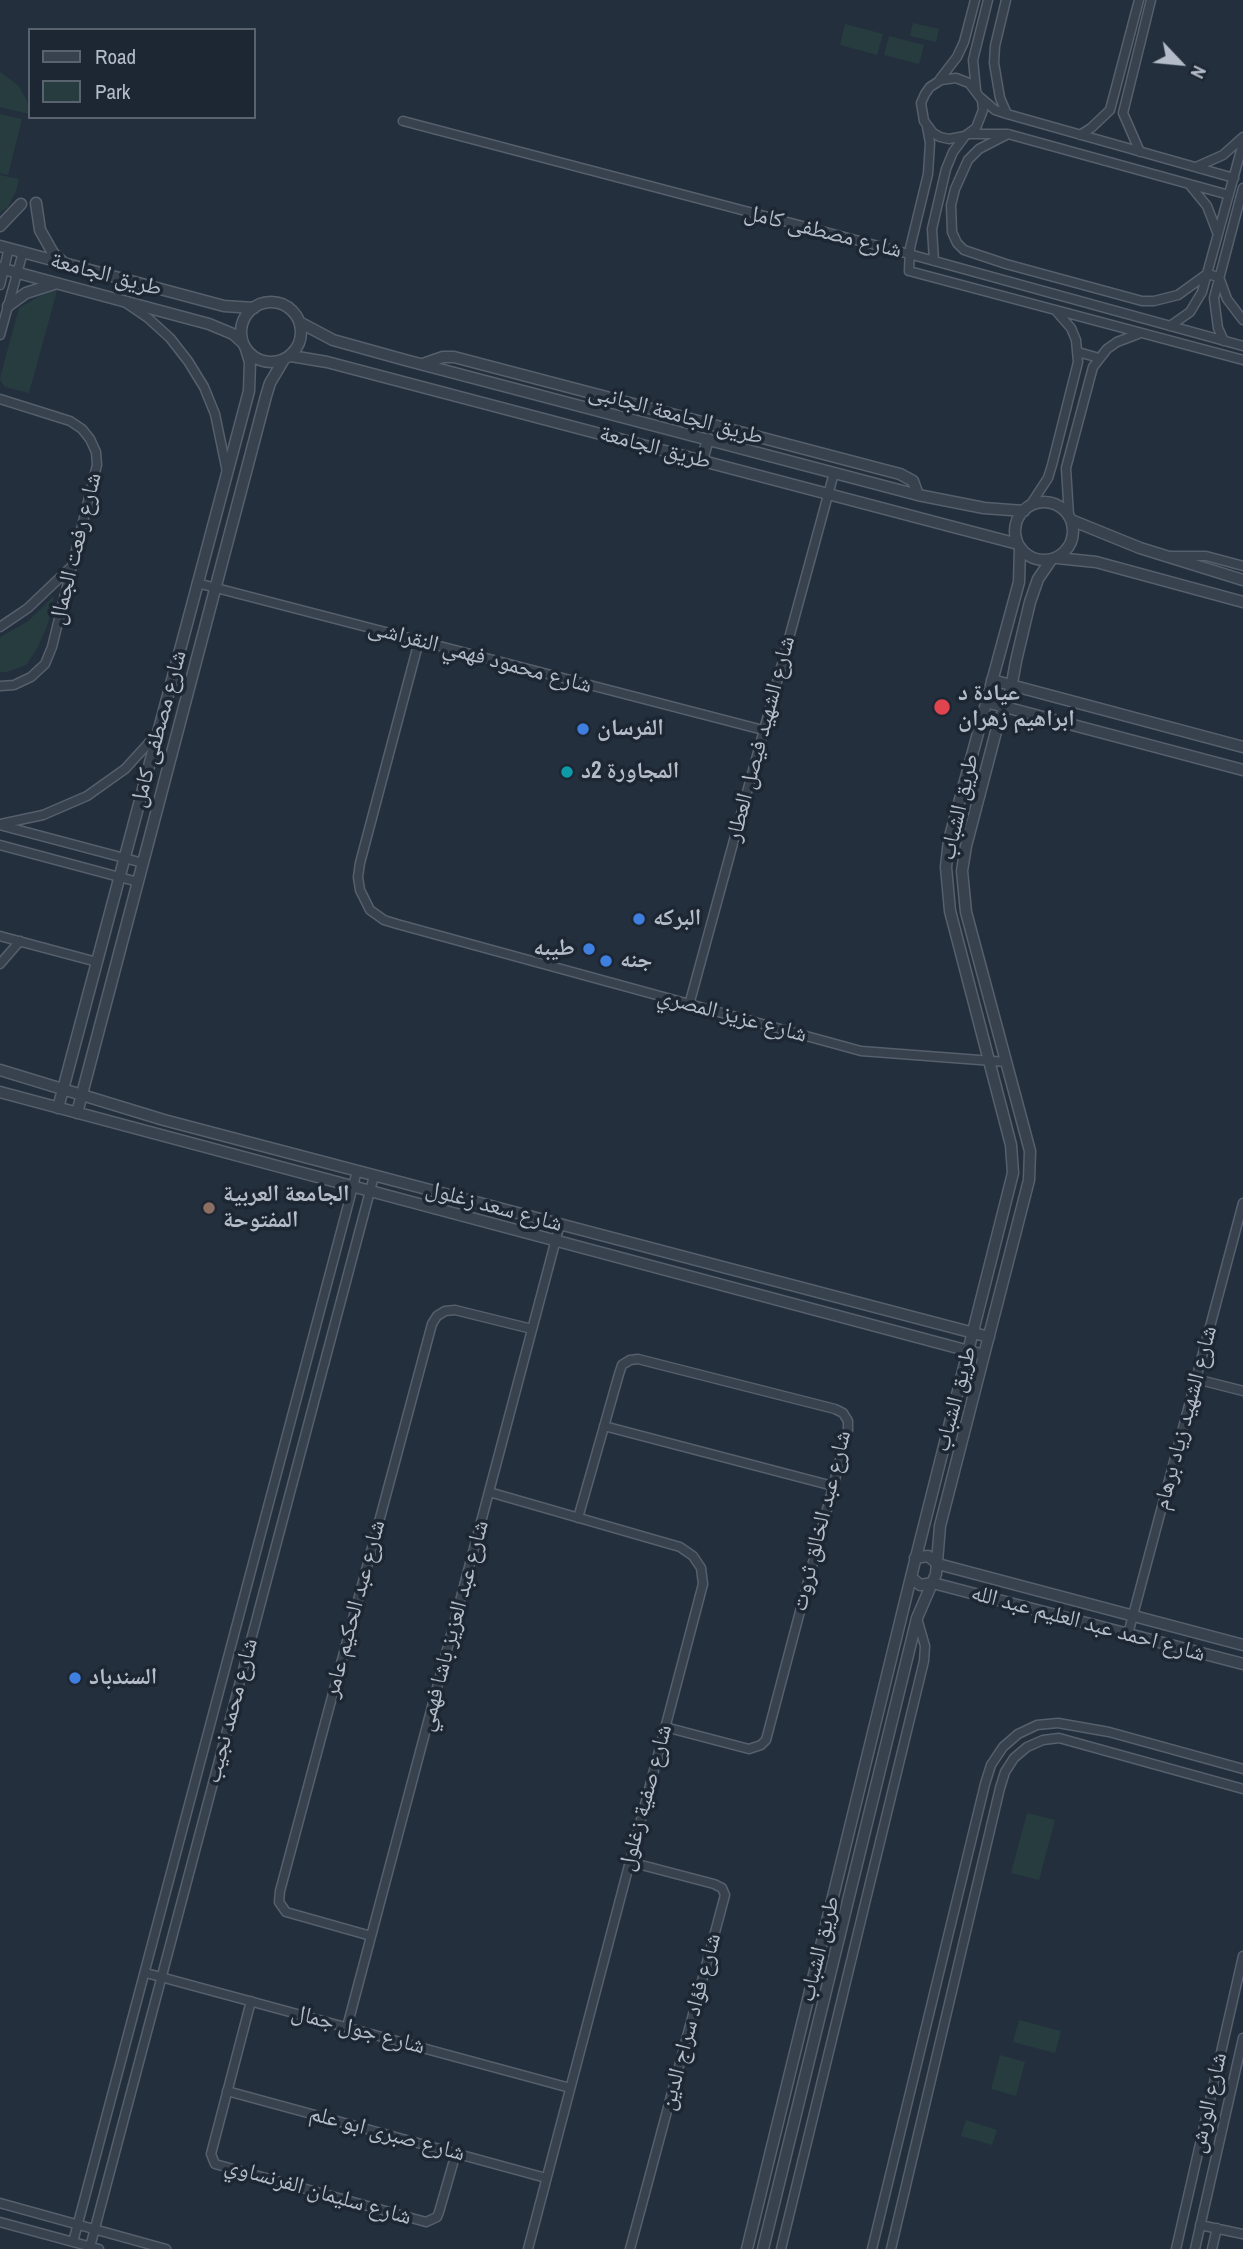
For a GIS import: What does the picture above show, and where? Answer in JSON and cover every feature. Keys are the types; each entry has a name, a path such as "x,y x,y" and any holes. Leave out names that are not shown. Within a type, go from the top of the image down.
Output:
{"street":[{"path":"909,254 928,174 930,143 921,113 922,103 925,94 957,57 964,42 975,0"},
{"path":"934,261 932,229 940,189 953,152 981,119 983,110 977,92 973,60 988,0"},
{"path":"1006,0 995,46 994,63 1000,98 1007,114"},
{"path":"1080,135 1102,120 1110,110 1139,0"},
{"path":"1140,152 1123,113 1152,1"},
{"path":"938,82 956,78 969,83 995,110 1234,178"},
{"path":"1110,110 1123,113"},
{"name":"شارع مصطفى كامل","path":"402,121 909,254 1243,346"},
{"path":"927,127 933,133 948,139 967,135 1008,134 1229,195"},
{"path":"1008,134 979,149 968,160 957,182 951,205 952,232 964,250 1142,301 1178,295 1208,274 1219,276"},
{"path":"1195,167 1223,155 1243,137"},
{"path":"1104,159 1108,143"},
{"path":"1170,326 1190,312 1197,302 1208,274 1243,143"},
{"path":"1186,183 1207,206 1218,235"},
{"path":"1224,341 1218,328 1214,298 1243,188"},
{"path":"36,203 40,230 63,263"},
{"path":"0,226 21,204"},
{"path":"0,285 5,247"},
{"name":"طريق الجامعة","path":"5,247 224,306 254,308"},
{"path":"0,335 23,252"},
{"name":"شارع مصطفى كامل","path":"909,254 909,271 1243,360"},
{"name":"طريق الجامعة","path":"2,268 209,324 233,334 244,346"},
{"path":"1219,276 1227,299 1243,320"},
{"path":"8,306 36,288 57,283"},
{"path":"124,301 170,338 194,370 215,414 227,472"},
{"path":"265,303 280,303 293,311 300,323 299,344 287,358 267,362 258,360 244,346 242,323 254,308 265,303"},
{"path":"1055,310 1071,328 1078,362 1048,478 1016,523 1019,546 1034,559 1096,562 1243,602"},
{"name":"طريق الجامعة","path":"300,323 333,340 918,495 984,508 1026,509"},
{"path":"1070,518 1066,468 1093,367 1117,342 1140,333"},
{"name":"شارع مصطفى كامل","path":"58,1108 249,391 250,362 244,346"},
{"path":"1078,352 1099,358"},
{"name":"طريق الجامعة الجانبى","path":"423,364 454,357 907,476 917,488 918,495"},
{"name":"شارع مصطفى كامل","path":"77,1114 270,383 287,358"},
{"name":"طريق الجامعة","path":"287,358 334,363 1019,546"},
{"name":"شارع رفعت الجمال","path":"0,400 70,421 82,429 96,452 97,465 52,647 45,664 31,677 14,685 0,686"},
{"path":"702,461 708,439"},
{"name":"شارع الشهيد فيصل العطار","path":"689,1005 834,473"},
{"path":"1026,509 1039,502 1053,503 1065,510 1070,518 1073,526 1072,541 1068,548 1054,559"},
{"path":"1070,518 1104,535 1243,580"},
{"name":"طريق الشباب","path":"747,2249 915,1558 1013,1173 1012,1152 950,911 946,881 949,840 1019,582 1019,546"},
{"path":"1166,557 1206,556 1243,566"},
{"name":"طريق الشباب","path":"763,2249 917,1618 933,1583 938,1564 940,1526 1028,1187 1030,1151 963,898 962,871 998,724 1007,707 1034,590 1044,569 1054,559"},
{"path":"0,627 28,608 72,566"},
{"name":"شارع محمود فهمي النقراشى","path":"197,583 764,730"},
{"name":"شارع عزيز المصري","path":"419,641 360,863 359,890 370,910 384,920 397,924 861,1051 1006,1062"},
{"path":"992,680 1243,747"},
{"path":"986,702 1243,770"},
{"path":"0,825 43,815 87,796 125,769 157,734"},
{"path":"0,825 143,863"},
{"path":"0,845 138,882"},
{"path":"0,936 97,962"},
{"path":"0,964 20,941"},
{"path":"68,1069 74,1073 87,1074"},
{"name":"شارع سعد زغلول","path":"0,1070 81,1096 356,1171 989,1337"},
{"name":"شارع سعد زغلول","path":"0,1092 984,1355"},
{"name":"شارع محمد نجيب","path":"73,2242 356,1171"},
{"name":"شارع محمد نجيب","path":"94,2248 94,2229 374,1175"},
{"name":"شارع الشهيد زياد برهام","path":"1128,1634 1243,1203"},
{"name":"شارع عبد العزيز باشا فهمي","path":"347,2027 560,1224"},
{"name":"شارع عبد الحكيم عامر","path":"371,1936 293,1915 281,1908 278,1896 289,1853 432,1324 437,1316 455,1310 532,1329"},
{"name":"شارع عبد الخالق ثروت","path":"578,1518 622,1366 630,1360 638,1359 835,1409 843,1413 848,1421 848,1430 766,1740 749,1749 665,1727"},
{"path":"1196,1379 1243,1391"},
{"path":"604,1426 833,1486"},
{"path":"290,1427 306,1431"},
{"name":"شارع صفية زغلول","path":"489,1492 680,1547 693,1556 701,1568 703,1584 529,2249"},
{"path":"915,1558 928,1556 938,1564"},
{"name":"شارع احمد عبد العليم عبد الله","path":"938,1564 1243,1645"},
{"path":"911,1577 920,1585 933,1583"},
{"name":"شارع احمد عبد العليم عبد الله","path":"933,1583 1243,1664"},
{"path":"781,2249 923,1661 922,1631 917,1618"},
{"path":"872,2249 991,1765 1003,1747 1018,1734 1037,1725 1058,1723 1243,1769"},
{"path":"891,2249 1005,1772 1014,1758 1027,1747 1043,1740 1059,1738 1243,1788"},
{"name":"شارع فؤاد سراج الدين","path":"630,1862 715,1884 722,1888 725,1895 630,2249"},
{"path":"953,1917 970,1921"},
{"name":"شارع الورش","path":"1176,2249 1243,1956"},
{"name":"شارع جول جمال","path":"146,1973 570,2088"},
{"name":"شارع سليمان الفرنساوي","path":"251,2001 211,2154 215,2164 426,2222 432,2221 439,2211 456,2153"},
{"name":"شارع الورش","path":"1197,2248 1243,2038"},
{"name":"شارع صبرى ابو علم","path":"227,2091 546,2178"},
{"path":"910,2094 927,2098"},
{"path":"890,2176 907,2180"},
{"path":"0,2203 166,2249"},
{"path":"0,2222 94,2248"},
{"path":"1200,2225 1243,2234"},
{"path":"1212,2249 1217,2228"}],"green space":[{"path":"913,23 939,29 936,42 910,36"},
{"path":"845,24 883,34 877,55 840,45"},
{"path":"889,36 924,45 919,64 884,55"},
{"path":"0,72 18,85 27,101 28,114 0,107"},
{"path":"0,114 22,119 8,175 0,173"},
{"path":"0,175 19,179 8,207 0,213"},
{"path":"57,291 29,393 5,387 0,380 1,374 19,308 45,293"},
{"path":"54,596 48,624 26,665 0,672 0,637 27,622"},
{"path":"1027,1813 1055,1820 1039,1880 1011,1873"},
{"path":"1019,2020 1061,2031 1055,2053 1013,2042"},
{"path":"1000,2055 1025,2062 1016,2096 991,2089"},
{"path":"966,2120 997,2130 992,2145 961,2136"}],"place":[{"name":"عيادة د ابراهيم زهران","path":"942,707"},
{"name":"الفرسان","path":"583,729"},
{"name":"المجاورة 2د","path":"567,772"},
{"name":"البركه","path":"639,919"},
{"name":"طيبه","path":"589,949"},
{"name":"جنه","path":"606,961"},
{"name":"الجامعة العربية المفتوحة","path":"209,1208"},
{"name":"السندباد","path":"75,1678"}]}
